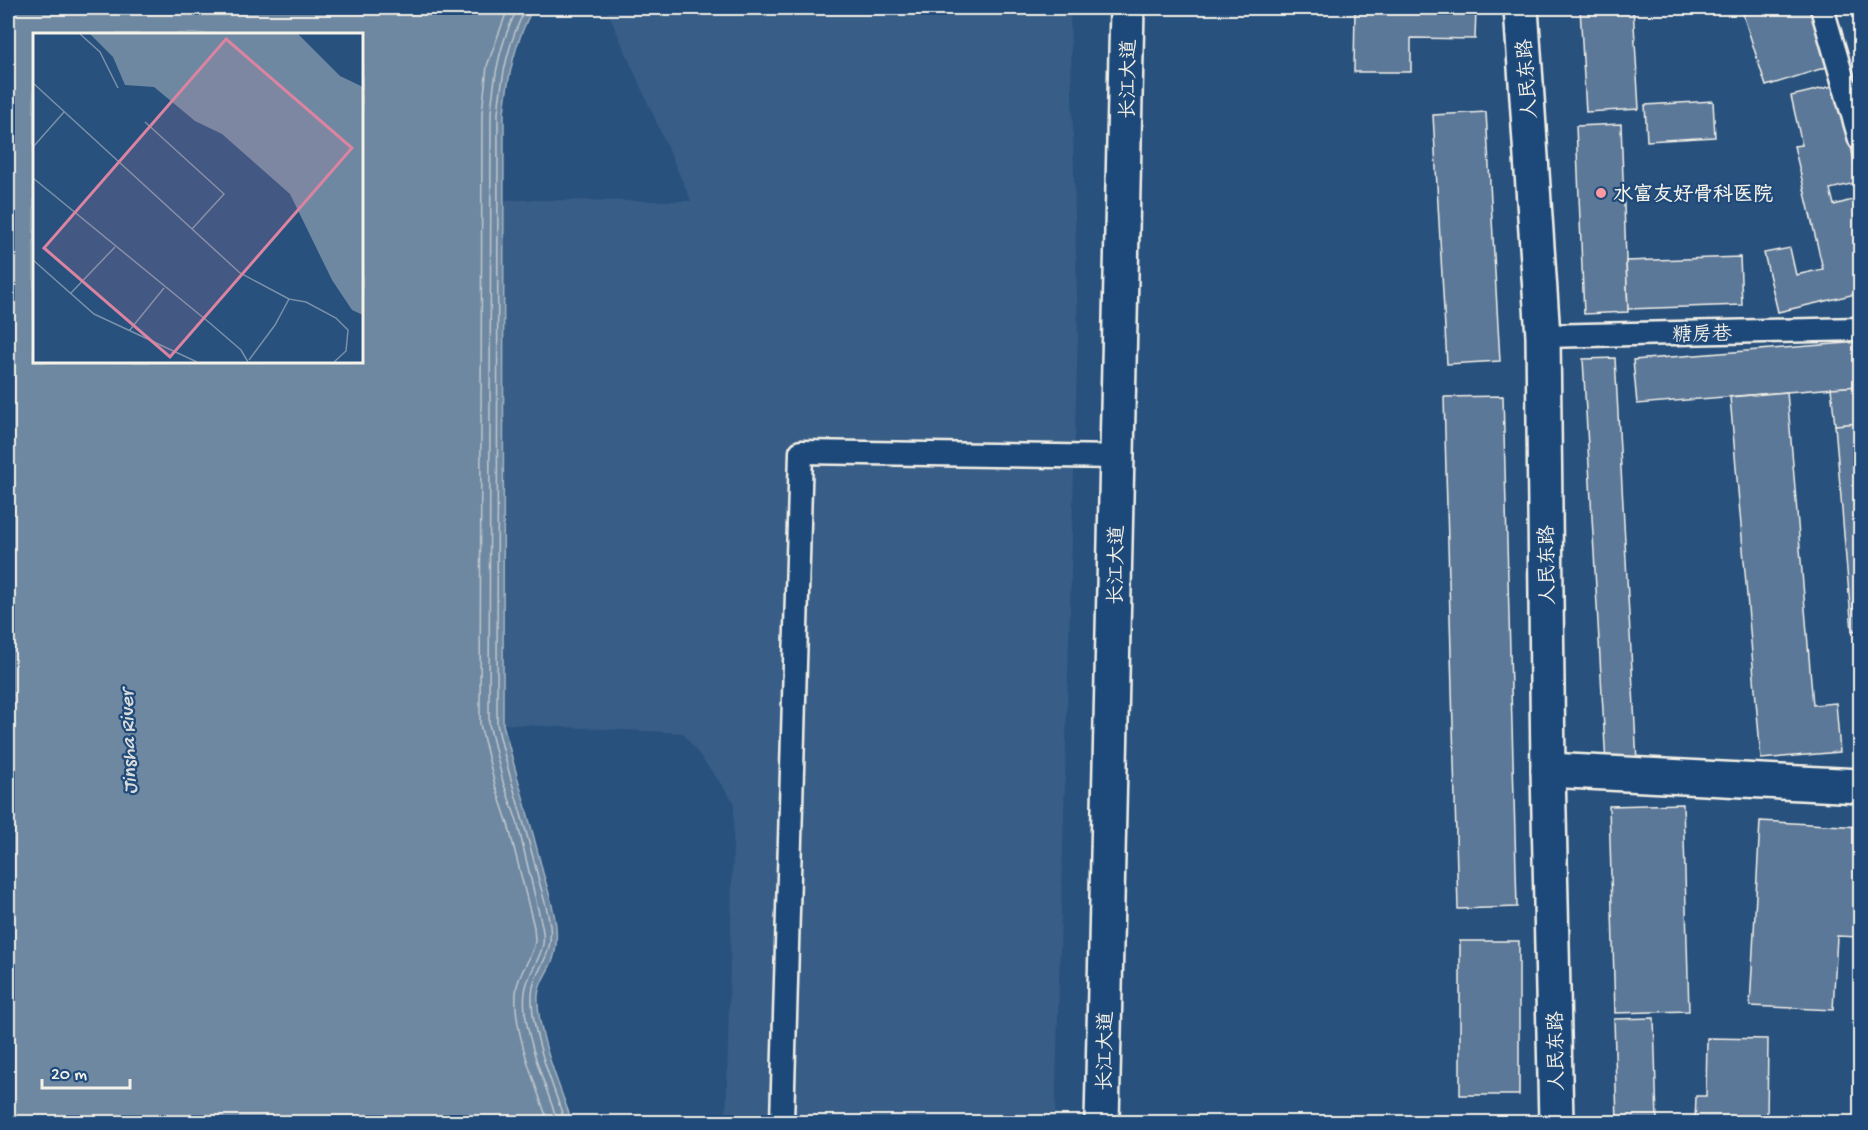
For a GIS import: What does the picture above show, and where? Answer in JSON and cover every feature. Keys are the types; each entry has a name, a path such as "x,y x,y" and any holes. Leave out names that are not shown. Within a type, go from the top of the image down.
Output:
{"main road":[{"name":"长江大道","path":"1102,1122 1127,8"},
{"name":"人民东路","path":"1521,8 1543,336 1548,770 1556,1122"},
{"path":"1548,770 1860,786"}],"street":[{"path":"1822,8 1860,139"},
{"name":"糖房巷","path":"1543,336 1860,329"},
{"path":"782,1122 801,452 1118,457"}],"shaded area":[{"path":"606,8 1070,8 1078,334 1055,1122 726,1122 734,802 683,733 503,724 379,199 691,201"}],"water":[{"name":"Jinsha River","path":"8,8 533,8 521,33 513,59 504,113 503,724 555,919 556,949 540,986 538,1010 550,1059 572,1122 8,1122"}],"building":[{"path":"1355,8 1476,8 1475,39 1411,38 1411,72 1354,72"},
{"path":"1580,8 1633,8 1639,109 1586,112"},
{"path":"1741,8 1811,8 1830,66 1766,86"},
{"path":"1837,85 1859,182 1830,189 1834,205 1856,199 1860,216 1860,270 1856,271 1860,293 1778,312 1764,253 1790,248 1796,275 1823,269 1794,146 1802,145 1791,96"},
{"path":"1713,101 1715,137 1647,141 1645,105"},
{"path":"1486,112 1500,361 1447,364 1433,115"},
{"name":"水富友好骨科医院","path":"1621,124 1628,312 1584,314 1576,126"},
{"path":"1740,257 1742,305 1628,309 1626,261"},
{"path":"1860,342 1860,386 1637,404 1633,360"},
{"path":"1615,358 1637,762 1606,764 1583,359"},
{"path":"1860,386 1860,424 1835,425 1831,388"},
{"path":"1787,392 1813,705 1836,703 1840,752 1761,759 1730,397"},
{"path":"1503,396 1517,907 1458,909 1444,397"},
{"path":"1860,423 1860,630 1852,631 1835,425"},
{"path":"1860,645 1860,675 1856,646"},
{"path":"1683,804 1689,1011 1615,1013 1609,806"},
{"path":"1760,821 1860,827 1860,937 1837,936 1833,1010 1750,1006"},
{"path":"1460,941 1519,941 1519,1095 1460,1095"},
{"path":"1654,1018 1657,1122 1617,1122 1614,1019"},
{"path":"1707,1038 1768,1039 1767,1122 1695,1122 1696,1096 1706,1096"},
{"path":"1510,1117 1510,1122 1441,1122"}],"place":[{"name":"水富友好骨科医院","path":"1601,193"}]}
